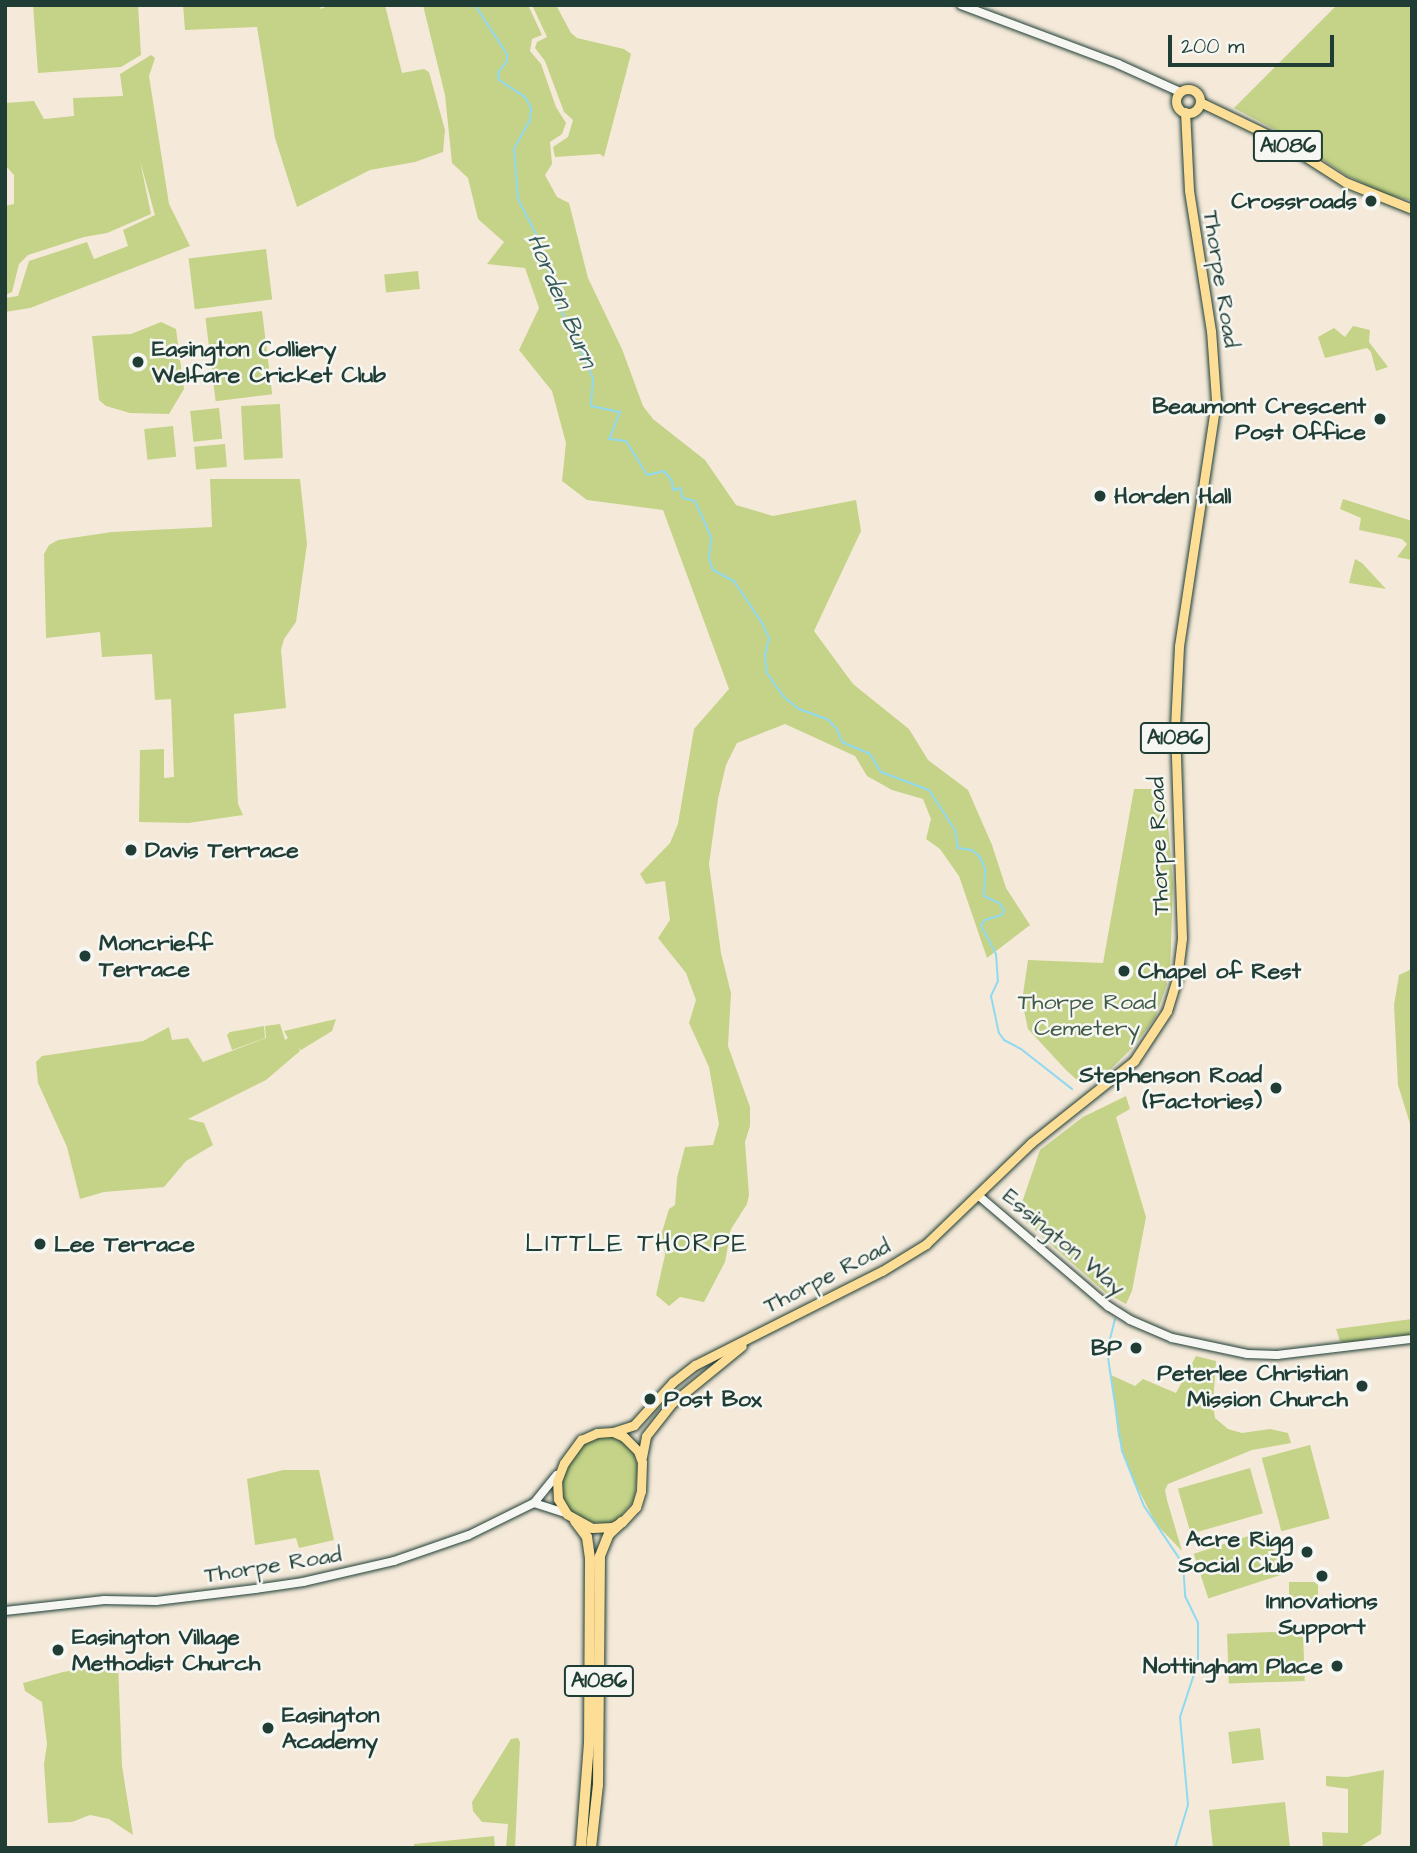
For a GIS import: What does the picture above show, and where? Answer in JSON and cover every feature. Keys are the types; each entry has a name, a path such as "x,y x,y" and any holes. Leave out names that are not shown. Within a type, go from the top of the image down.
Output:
{"highway":[{"name":"A1086","path":"571,1517 587,1537 590,1559 588,1766 581,1848"},
{"name":"A1086","path":"591,1848 598,1785 600,1556 609,1534 622,1522"}],"main road":[{"path":"961,5 1118,64 1180,92 1194,89 1200,102 1195,111 1185,112 1176,102 1180,92"},
{"name":"A1086","path":"1200,102 1281,141 1345,182 1412,209"},
{"name":"Thorpe Road","path":"613,1432 634,1425 673,1382 695,1365 905,1259 953,1222 1031,1143 1134,1061 1158,1028 1178,979 1182,938 1175,728 1179,646 1216,400 1211,331 1189,190 1185,112"},
{"name":"Essington Way","path":"979,1196 1108,1306 1130,1320 1172,1338 1247,1354 1277,1355 1412,1339"},
{"name":"Thorpe Road","path":"642,1462 646,1436 672,1403 758,1333"},
{"path":"534,1503 592,1528 612,1527 622,1522 636,1507 642,1462 632,1443 613,1432 597,1433 581,1440 559,1471 556,1489 571,1517"},
{"name":"Thorpe Road","path":"5,1611 104,1600 156,1601 303,1582 394,1561 469,1535 534,1503 559,1471"}],"green space":[{"path":"33,5 138,5 141,55 121,67 38,73"},
{"path":"183,5 319,5 321,9 330,5 385,5 402,73 424,69 429,72 445,130 443,152 415,162 370,170 297,207 275,138 257,27 185,30"},
{"path":"423,5 528,5 542,35 532,39 530,51 541,64 556,107 566,123 562,134 550,142 552,164 545,175 557,197 569,203 588,278 622,349 643,406 653,419 705,460 736,505 773,516 856,500 861,531 814,631 853,684 909,729 928,760 968,790 992,845 1006,888 1030,925 987,958 959,876 940,849 926,839 931,819 923,799 892,790 867,776 855,756 785,724 737,743 726,765 718,799 709,864 721,953 731,993 728,1046 750,1107 750,1126 745,1142 749,1195 747,1204 731,1229 725,1262 704,1302 680,1297 669,1306 656,1295 665,1255 662,1232 669,1209 675,1205 677,1178 685,1147 713,1145 719,1124 709,1067 689,1023 696,1000 686,973 658,938 670,920 665,881 646,884 640,874 670,843 678,824 694,729 729,689 663,510 587,500 562,481 566,443 552,391 519,350 539,308 525,268 487,264 504,242 478,219 468,178 452,163 445,95"},
{"path":"532,5 556,5 571,33 577,38 624,49 631,54 604,157 600,154 555,157 553,147 568,137 573,120 564,112 545,61 535,48 537,42 547,37"},
{"path":"1337,5 1412,5 1412,201 1382,193 1346,175 1289,137 1234,108"},
{"path":"151,55 155,58 149,76 169,204 190,246 30,308 5,312 5,298 18,296 29,261 87,242 94,259 128,246 123,230 155,215 140,161 151,214 107,233 84,237 28,255 19,264 12,292 5,295 5,206 14,204 14,175 5,165 5,103 34,101 44,119 74,116 73,98 123,96 120,74"},
{"path":"266,249 272,300 195,309 189,259"},
{"path":"418,271 420,289 386,292 384,275"},
{"path":"262,311 272,394 216,401 205,318"},
{"name":"Easington Colliery Welfare Cricket Club","path":"161,322 176,329 184,389 169,414 130,413 106,406 99,400 92,336 131,334"},
{"path":"1353,326 1370,330 1369,342 1388,367 1376,371 1371,352 1367,348 1325,358 1318,337 1334,328 1345,337"},
{"path":"280,404 283,458 244,460 241,406"},
{"path":"219,408 222,439 193,442 190,411"},
{"path":"173,426 176,457 147,460 144,429"},
{"path":"225,444 227,467 196,470 194,447"},
{"path":"210,479 300,479 307,544 296,622 284,639 281,650 286,708 234,714 238,804 243,815 188,823 139,822 140,750 164,749 164,778 174,777 171,699 155,700 152,654 102,657 100,632 46,638 44,554 49,545 58,540 112,532 212,527"},
{"path":"1343,499 1412,521 1412,560 1397,557 1407,544 1402,539 1359,530 1361,518 1340,509"},
{"path":"1355,559 1362,563 1386,589 1349,583"},
{"name":"Thorpe Road Cemetery","path":"1134,789 1165,789 1173,884 1170,973 1165,976 1167,984 1155,1018 1132,1048 1107,1073 1086,1082 1077,1080 1066,1070 1028,1029 1022,1001 1028,960 1103,963"},
{"path":"1412,969 1412,1130 1398,1085 1394,1005 1399,975"},
{"path":"336,1019 332,1031 301,1050 299,1048 300,1051 266,1080 188,1119 204,1123 213,1145 186,1161 164,1187 104,1192 80,1199 67,1147 38,1083 36,1062 42,1056 143,1041 169,1027 172,1040 188,1038 203,1062 266,1038 265,1026 280,1024 285,1040 288,1038 284,1031"},
{"path":"264,1026 265,1038 232,1050 227,1035 230,1032"},
{"path":"1126,1096 1130,1109 1116,1117 1146,1217 1132,1291 1126,1304 1106,1293 1024,1220 1019,1211 1040,1150 1083,1117"},
{"path":"1412,1319 1412,1335 1375,1337 1352,1344 1340,1341 1336,1329"},
{"path":"1196,1356 1216,1361 1213,1404 1215,1418 1228,1429 1242,1433 1270,1429 1288,1433 1291,1443 1252,1450 1168,1484 1165,1490 1167,1500 1182,1551 1156,1524 1130,1473 1118,1436 1111,1375 1135,1386 1143,1379 1176,1393"},
{"path":"611,1436 626,1443 635,1456 638,1468 634,1501 617,1520 608,1523 586,1522 573,1515 565,1503 561,1486 566,1470 584,1443 596,1437"},
{"path":"1310,1445 1330,1518 1281,1531 1262,1458"},
{"path":"1250,1468 1263,1513 1191,1534 1178,1489"},
{"path":"283,1470 319,1470 334,1540 299,1548 296,1538 255,1545 247,1479"},
{"path":"1267,1530 1282,1575 1208,1598 1194,1554"},
{"path":"1289,1582 1318,1582 1318,1604 1289,1604"},
{"path":"1303,1631 1305,1681 1229,1684 1227,1634"},
{"path":"118,1663 122,1766 133,1835 109,1819 90,1815 72,1822 48,1823 44,1764 47,1744 42,1702 25,1691 23,1683 63,1672"},
{"path":"1260,1728 1264,1760 1232,1764 1228,1732"},
{"path":"518,1738 520,1742 515,1848 506,1848 508,1824 482,1822 473,1811 472,1802 511,1739"},
{"path":"1384,1770 1381,1834 1358,1848 1323,1848 1322,1832 1348,1833 1348,1789 1326,1786 1326,1776 1347,1777"},
{"path":"1285,1802 1290,1848 1213,1848 1209,1810"},
{"path":"494,1836 495,1848 414,1848 414,1844"}],"waterway":[{"name":"Horden Burn","path":"475,5 507,54 507,61 498,73 499,80 525,97 531,108 530,120 514,149 518,199 538,238 561,310 593,378 591,406 620,412 609,439 626,441 647,475 664,471 672,481 673,490 680,488 683,498 695,501 711,537 709,559 713,570 734,581 762,623 769,638 765,655 767,673 784,697 799,709 827,719 837,729 842,742 870,754 881,772 929,790 955,830 958,848 972,850 980,857 985,869 984,896 999,903 1004,910 1002,915 985,920 981,925 996,954 998,981 991,996 999,1033 1004,1040 1021,1049 1072,1089"},
{"path":"1115,1319 1107,1351 1122,1451 1144,1506 1183,1564 1185,1596 1198,1623 1198,1662 1180,1717 1188,1805 1175,1848"}],"place":[{"name":"Crossroads","path":"1371,201"},
{"name":"Easington Colliery Welfare Cricket Club","path":"138,362"},
{"name":"Beaumont Crescent Post Office","path":"1380,419"},
{"name":"Horden Hall","path":"1100,496"},
{"name":"Davis Terrace","path":"131,850"},
{"name":"Moncrieff Terrace","path":"85,956"},
{"name":"Chapel of Rest","path":"1124,971"},
{"name":"Stephenson Road (Factories)","path":"1276,1088"},
{"name":"Lee Terrace","path":"40,1244"},
{"name":"BP","path":"1136,1348"},
{"name":"Peterlee Christian Mission Church","path":"1362,1386"},
{"name":"Post Box","path":"650,1399"},
{"name":"Acre Rigg Social Club","path":"1307,1552"},
{"name":"Innovations Support","path":"1322,1576"},
{"name":"Easington Village Methodist Church","path":"58,1650"},
{"name":"Nottingham Place","path":"1337,1666"},
{"name":"Easington Academy","path":"268,1728"}],"district":[{"name":"LITTLE THORPE","path":"637,1244"}]}
